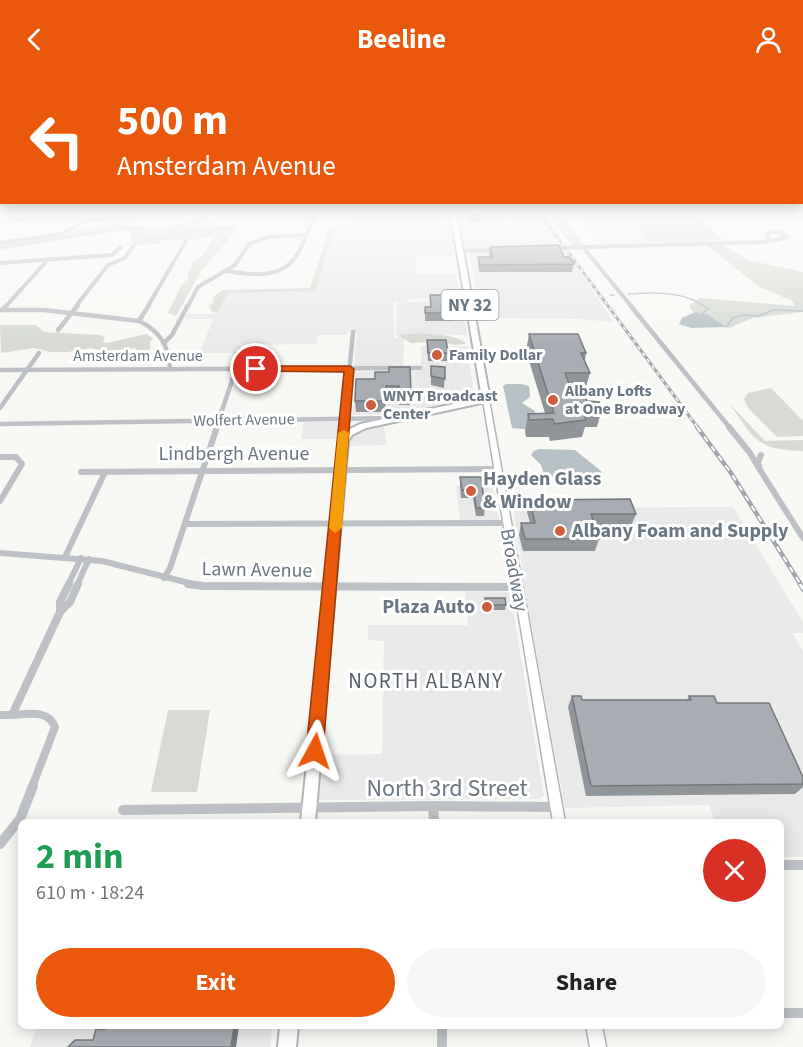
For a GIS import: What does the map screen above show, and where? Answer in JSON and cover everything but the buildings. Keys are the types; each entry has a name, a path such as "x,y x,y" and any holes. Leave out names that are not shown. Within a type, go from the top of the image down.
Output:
{"main road":[{"name":"Broadway","path":"462,256 486,400"},
{"name":"Wolfert Avenue","path":"400,418 486,400"},
{"path":"309,815 343,445 347,435 357,428 400,418"},
{"path":"287,1047 289,1029"}],"street":[{"path":"0,263 94,256"},
{"path":"58,330 108,265 126,256"},
{"path":"139,321 177,256"},
{"path":"164,343 172,335 198,287 227,271 241,256"},
{"path":"227,271 252,276 275,273 296,256"},
{"path":"590,256 750,453 803,538"},
{"path":"1,310 45,263"},
{"path":"1,310 72,313 139,321 156,330 164,343 170,369"},
{"path":"343,445 353,332"},
{"path":"0,408 39,353"},
{"name":"Amsterdam Avenue","path":"0,370 420,368"},
{"path":"164,578 170,569 236,369"},
{"name":"Broadway","path":"486,400 496,469 558,819"},
{"name":"Wolfert Avenue","path":"0,424 400,418"},
{"path":"760,470 758,462 761,455"},
{"path":"0,457 16,457 22,464 0,501"},
{"name":"Lindbergh Avenue","path":"81,472 496,469"},
{"path":"65,556 105,472"},
{"path":"185,524 506,523"},
{"name":"Lawn Avenue","path":"0,553 85,558 203,586 517,587"},
{"path":"12,715 60,612 70,602 85,558"},
{"path":"0,715 44,715 52,719 55,727 20,819"},
{"path":"433,806 434,819"},
{"name":"North 3rd Street","path":"123,810 309,815 433,806 556,807"},
{"path":"0,844 18,822"},
{"path":"784,865 803,865"},
{"path":"784,1013 803,1013"},
{"path":"441,1029 442,1047"},
{"path":"595,1029 598,1047"}],"shaded area":[{"path":"201,256 214,256 201,271 176,316 168,313 182,284 189,278 191,263"},
{"path":"320,256 326,256 316,291 228,293 217,312 212,312 209,306 213,303 214,296 223,290 310,288"},
{"path":"324,256 455,256 416,257 417,274 455,274 462,297 407,299 407,302 462,301 467,335 396,334 397,302 393,302 394,337 404,339 403,367 354,366 357,332 347,332 347,335 318,335 316,344 243,345 240,353 200,353 213,319 185,319 187,314 215,314 223,292 313,290"},
{"path":"470,256 569,256 614,322 578,319 482,318"},
{"path":"721,256 742,256 748,260 803,272 803,312 753,318 729,328 693,312 689,306 700,298 795,306 792,301 758,286"},
{"path":"695,312 708,315 726,327 691,328 679,324 682,318"},
{"path":"0,325 36,325 44,332 101,335 105,338 103,342 107,343 146,334 153,338 150,342 150,349 143,354 139,354 135,348 105,352 91,348 50,352 34,348 1,353"},
{"path":"396,335 444,335 454,337 466,344 452,345 442,341 411,343"},
{"path":"421,346 468,346 473,390 467,399 395,414 352,415 356,372 421,371"},
{"path":"240,372 271,372 268,383 237,383"},
{"path":"506,384 529,386 530,397 522,403 535,411 534,430 512,428 503,386"},
{"path":"771,388 803,421 803,436 777,437 749,409 744,399 748,393"},
{"path":"729,403 765,441 803,440 803,451 765,445 751,434"},
{"path":"304,422 339,422 337,439 301,439"},
{"path":"384,425 386,445 348,446 353,434 367,428"},
{"path":"539,449 575,450 601,471 602,477 555,478 544,474 541,465 531,455"},
{"path":"456,485 492,485 499,520 460,521"},
{"path":"733,507 803,622 803,633 793,633 803,652 803,857 784,857 784,819 714,819 709,805 565,808 528,606 513,508"},
{"path":"465,591 510,592 544,796 539,799 317,800 321,755 382,754 384,641 368,640 368,625 468,625"},
{"path":"168,710 210,710 197,792 151,792"},
{"path":"36,1029 273,1029 270,1047 30,1047"}],"waterway":[{"path":"628,294 660,293 681,296 700,303 708,309 703,313"},
{"path":"726,327 733,318 744,315 759,316 773,310 803,311"}],"railway":[{"path":"571,256 698,428"},
{"path":"697,427 731,473 801,585"},
{"path":"800,584 803,589"}],"slow traffic":[{"path":"335,528 344,433"}],"place":[{"name":"Family Dollar","path":"437,355"},
{"name":"Albany Lofts at One Broadway","path":"553,400"},
{"name":"WNYT Broadcast Center","path":"371,405"},
{"name":"Hayden Glass & Window","path":"471,491"},
{"name":"Albany Foam and Supply","path":"560,531"},
{"name":"Plaza Auto","path":"487,607"}],"district":[{"name":"NORTH ALBANY","path":"426,681"}],"route":[{"path":"256,369 350,369 315,751"}]}
